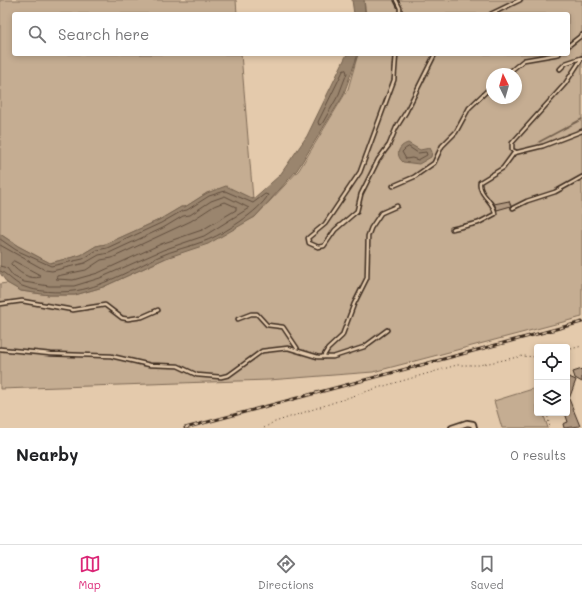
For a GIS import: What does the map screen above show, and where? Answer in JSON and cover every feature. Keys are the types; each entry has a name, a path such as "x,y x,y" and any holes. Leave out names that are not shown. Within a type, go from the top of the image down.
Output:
{"street":[{"path":"452,428 467,423 473,424 474,428"}],"lane":[{"path":"396,0 400,8 400,12"},
{"path":"495,12 520,0"},
{"path":"570,44 582,35"},
{"path":"396,56 394,80 360,172 325,224 308,238 309,243 315,247 324,246 335,230 356,213 361,194 378,160 389,145 396,128 406,112 434,56"},
{"path":"514,68 524,60 547,56"},
{"path":"560,68 566,63 582,58"},
{"path":"517,152 512,150 512,143 560,89 582,58"},
{"path":"394,186 414,177 434,163 442,146 456,132 468,108 486,92"},
{"path":"452,229 478,223 495,214 494,208 480,188 480,182 503,168 511,155 517,152 543,146 582,131"},
{"path":"513,208 527,201 555,192 582,177"},
{"path":"323,357 328,349 342,336 354,304 367,278 370,228 381,213 397,206"},
{"path":"0,304 22,301 73,310 105,305 122,318 132,320 158,310"},
{"path":"238,319 251,314 257,314 267,324 283,327 294,346 312,356 323,357 333,356 364,347 387,330"},
{"path":"0,349 51,354 111,356 150,366 178,366 197,375 221,377 229,375 262,351 288,348 302,351"}],"path":[{"path":"570,349 582,346"},
{"path":"264,428 272,423 374,389 457,365 479,365 523,356 534,357"},
{"path":"548,416 550,428"}],"shaded area":[{"path":"0,0 236,0 237,12 12,12 12,56 241,56 253,199 207,193 185,207 181,207 159,220 106,244 96,246 81,255 50,263 18,246 0,234"},
{"path":"364,0 582,0 582,317 373,372 269,380 0,389 0,284 7,283 21,291 49,295 75,295 103,287 255,217 299,170 348,89 357,56 570,56 570,12 366,12"},
{"path":"534,389 534,416 544,416 548,428 502,428 494,401"}],"water":[{"path":"352,0 364,0 365,12 354,12"},
{"path":"346,56 357,56 343,96 297,170 255,217 208,244 166,258 103,287 75,295 49,295 21,291 7,283 0,273 0,234 18,246 50,263 81,255 96,246 106,244 159,220 181,207 185,207 207,193 226,186 253,199 280,175 307,136"},
{"path":"408,143 420,150 430,148 432,152 431,157 419,164 403,162 398,154 400,148"}],"building":[{"path":"509,201 511,206 497,210 494,204"},
{"path":"582,369 582,382 575,378 573,372"},
{"path":"570,377 576,380 570,396"},
{"path":"570,401 580,426 564,428 563,424 568,422 566,416 570,416"}],"waterway":[{"path":"539,142 582,119"}],"railway":[{"path":"185,428 582,322"}]}
